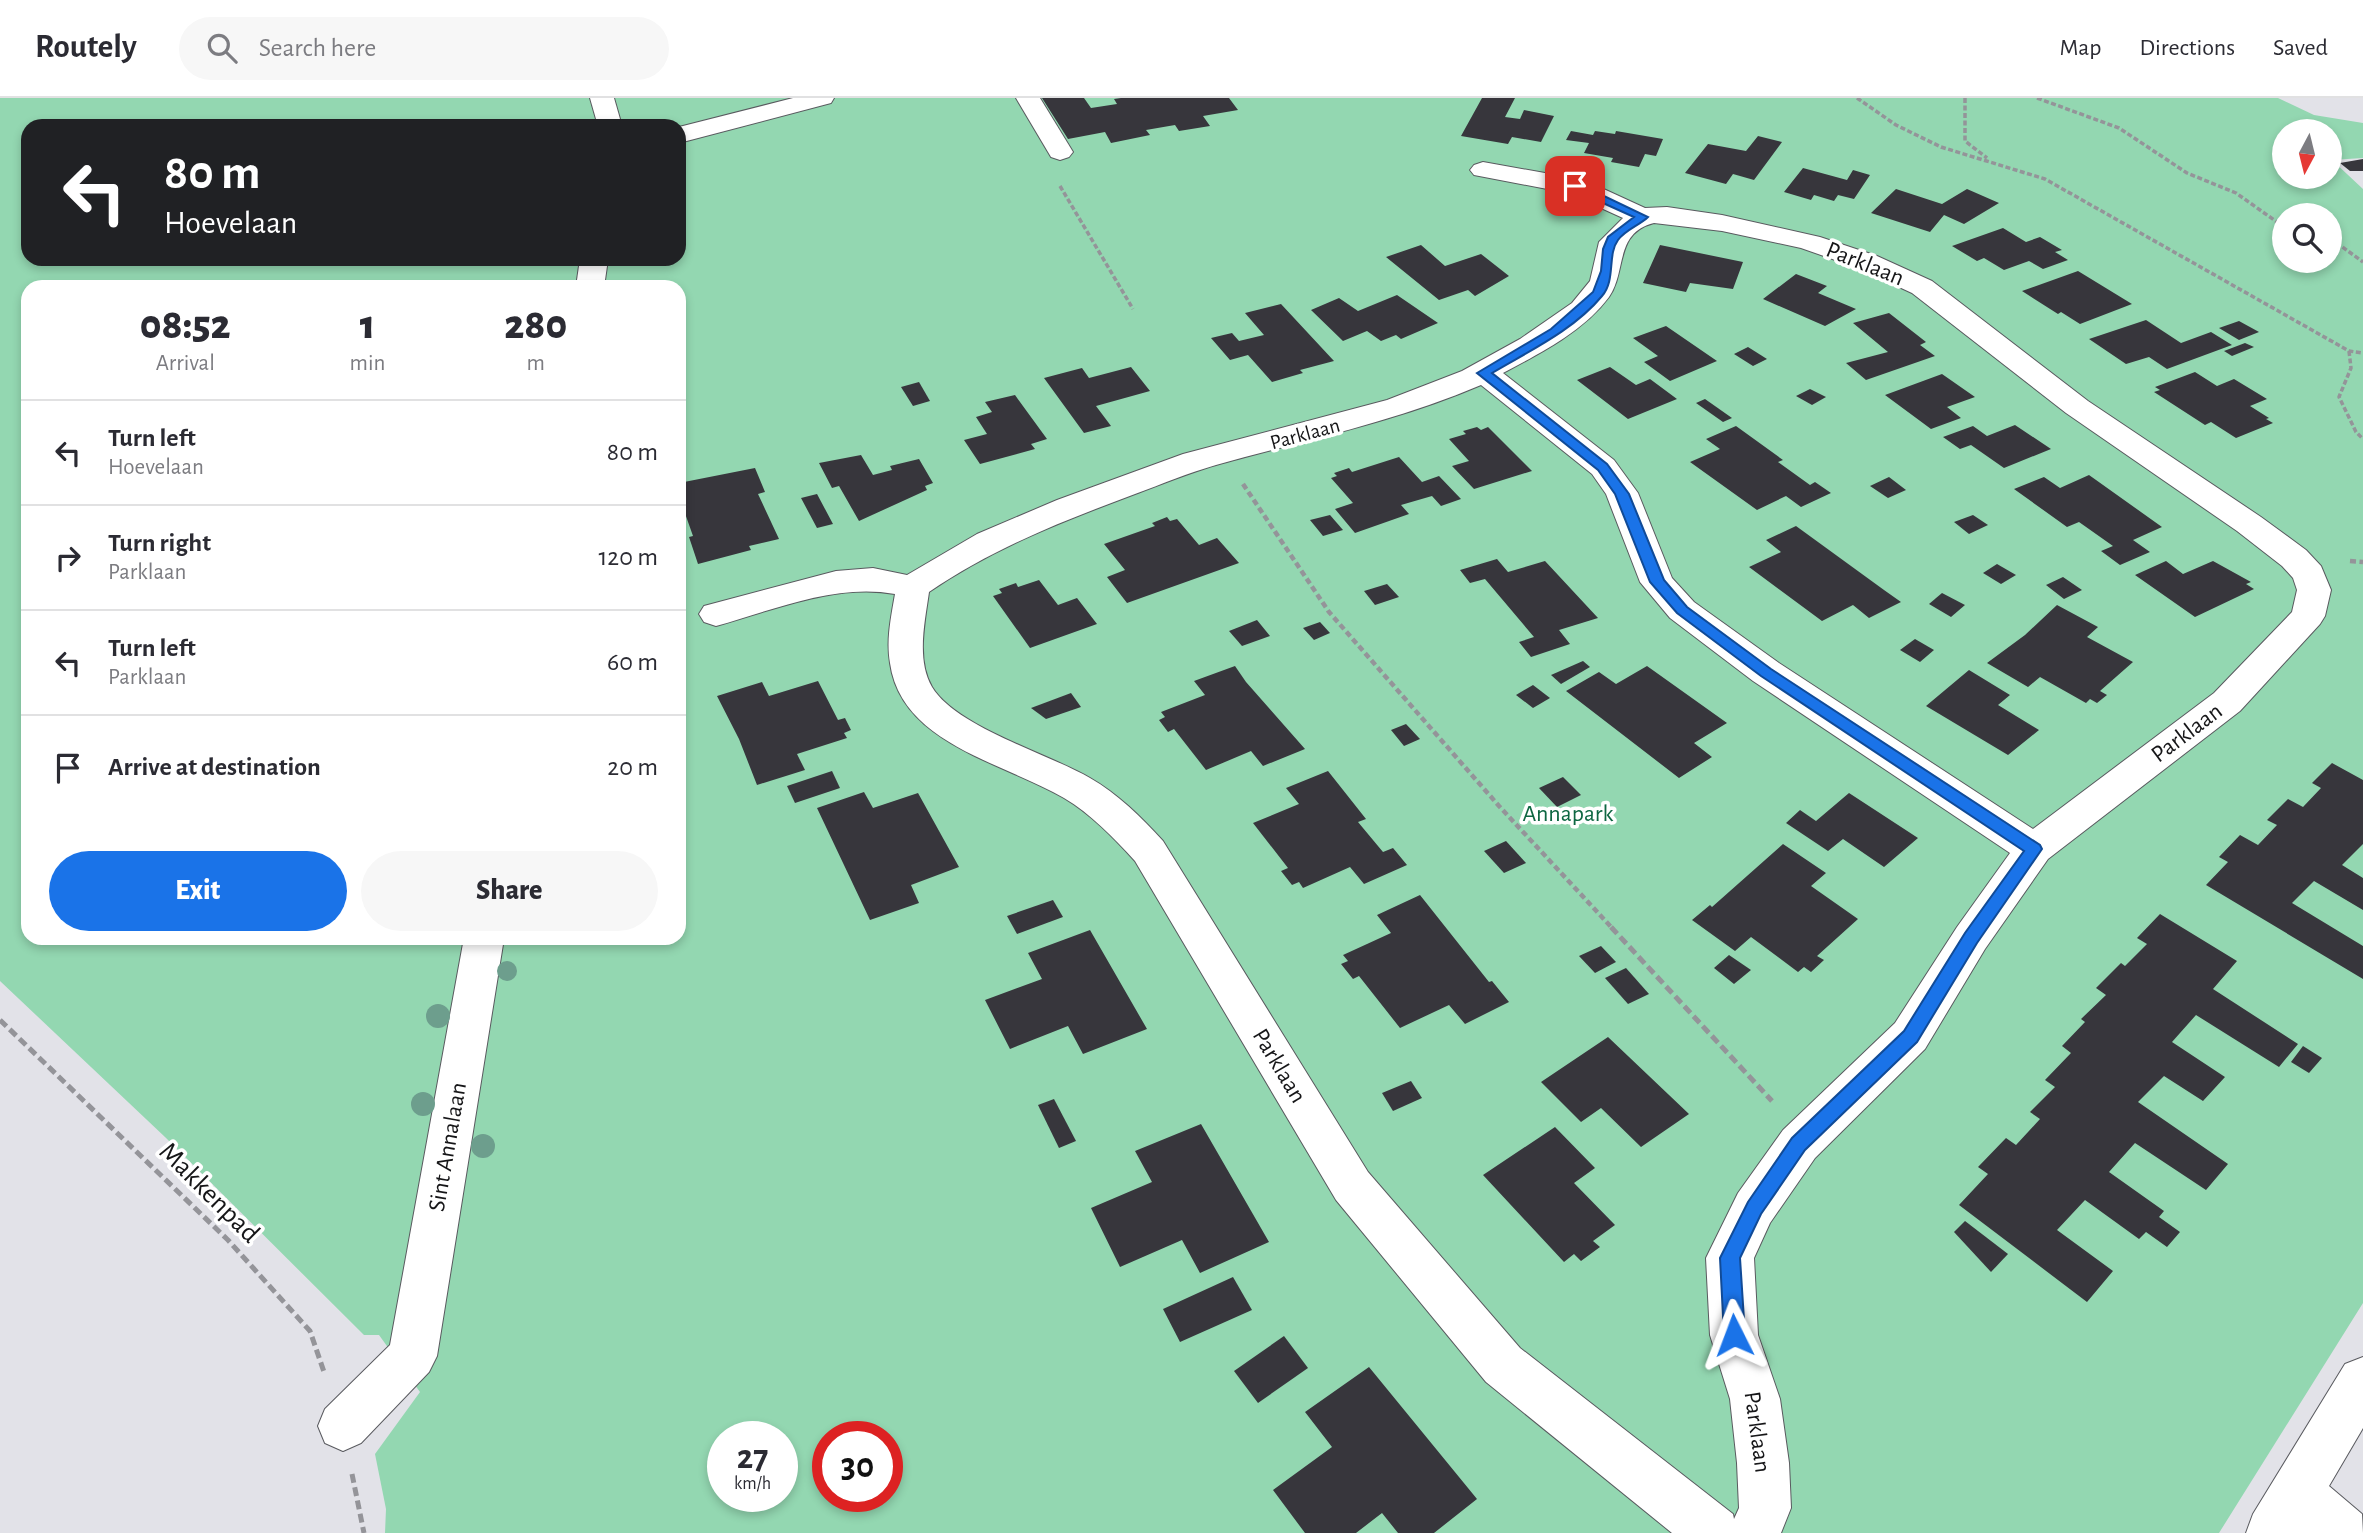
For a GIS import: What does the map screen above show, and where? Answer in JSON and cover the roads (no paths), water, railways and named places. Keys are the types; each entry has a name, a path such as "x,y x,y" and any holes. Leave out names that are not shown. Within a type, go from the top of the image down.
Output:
{"street":[{"path":"602,98 608,119"},
{"path":"686,133 822,98"},
{"path":"1028,98 1060,152"},
{"name":"Parklaan","path":"1483,170 1575,186 1642,217 1673,216 1727,223 1809,242 1910,280 1944,302 2077,407 2249,524 2294,558 2309,575 2314,590 2308,616 2227,702 2034,849 1971,938 1910,1036 1799,1144 1755,1208 1730,1258 1734,1335 1755,1399 1763,1463 1765,1508 1755,1533"},
{"name":"Parklaan","path":"1642,217 1614,237 1608,249 1607,271 1598,293 1555,331 1484,373 1438,393 1329,428 1203,459 1041,516 950,560 913,587 904,645 915,689 933,714 1001,751 1075,786 1115,814 1149,851 1352,1186 1503,1365 1714,1533"},
{"path":"1484,373 1603,467 1622,494 1657,582 1682,610 1766,672 2034,849"},
{"path":"716,614 836,582 873,579 913,587"},
{"name":"Sint Annalaan","path":"343,1426 412,1356 483,945"},
{"path":"2343,1533 2284,1512 2363,1381"}],"park label":[{"name":"Annapark","path":"1568,814"}]}
